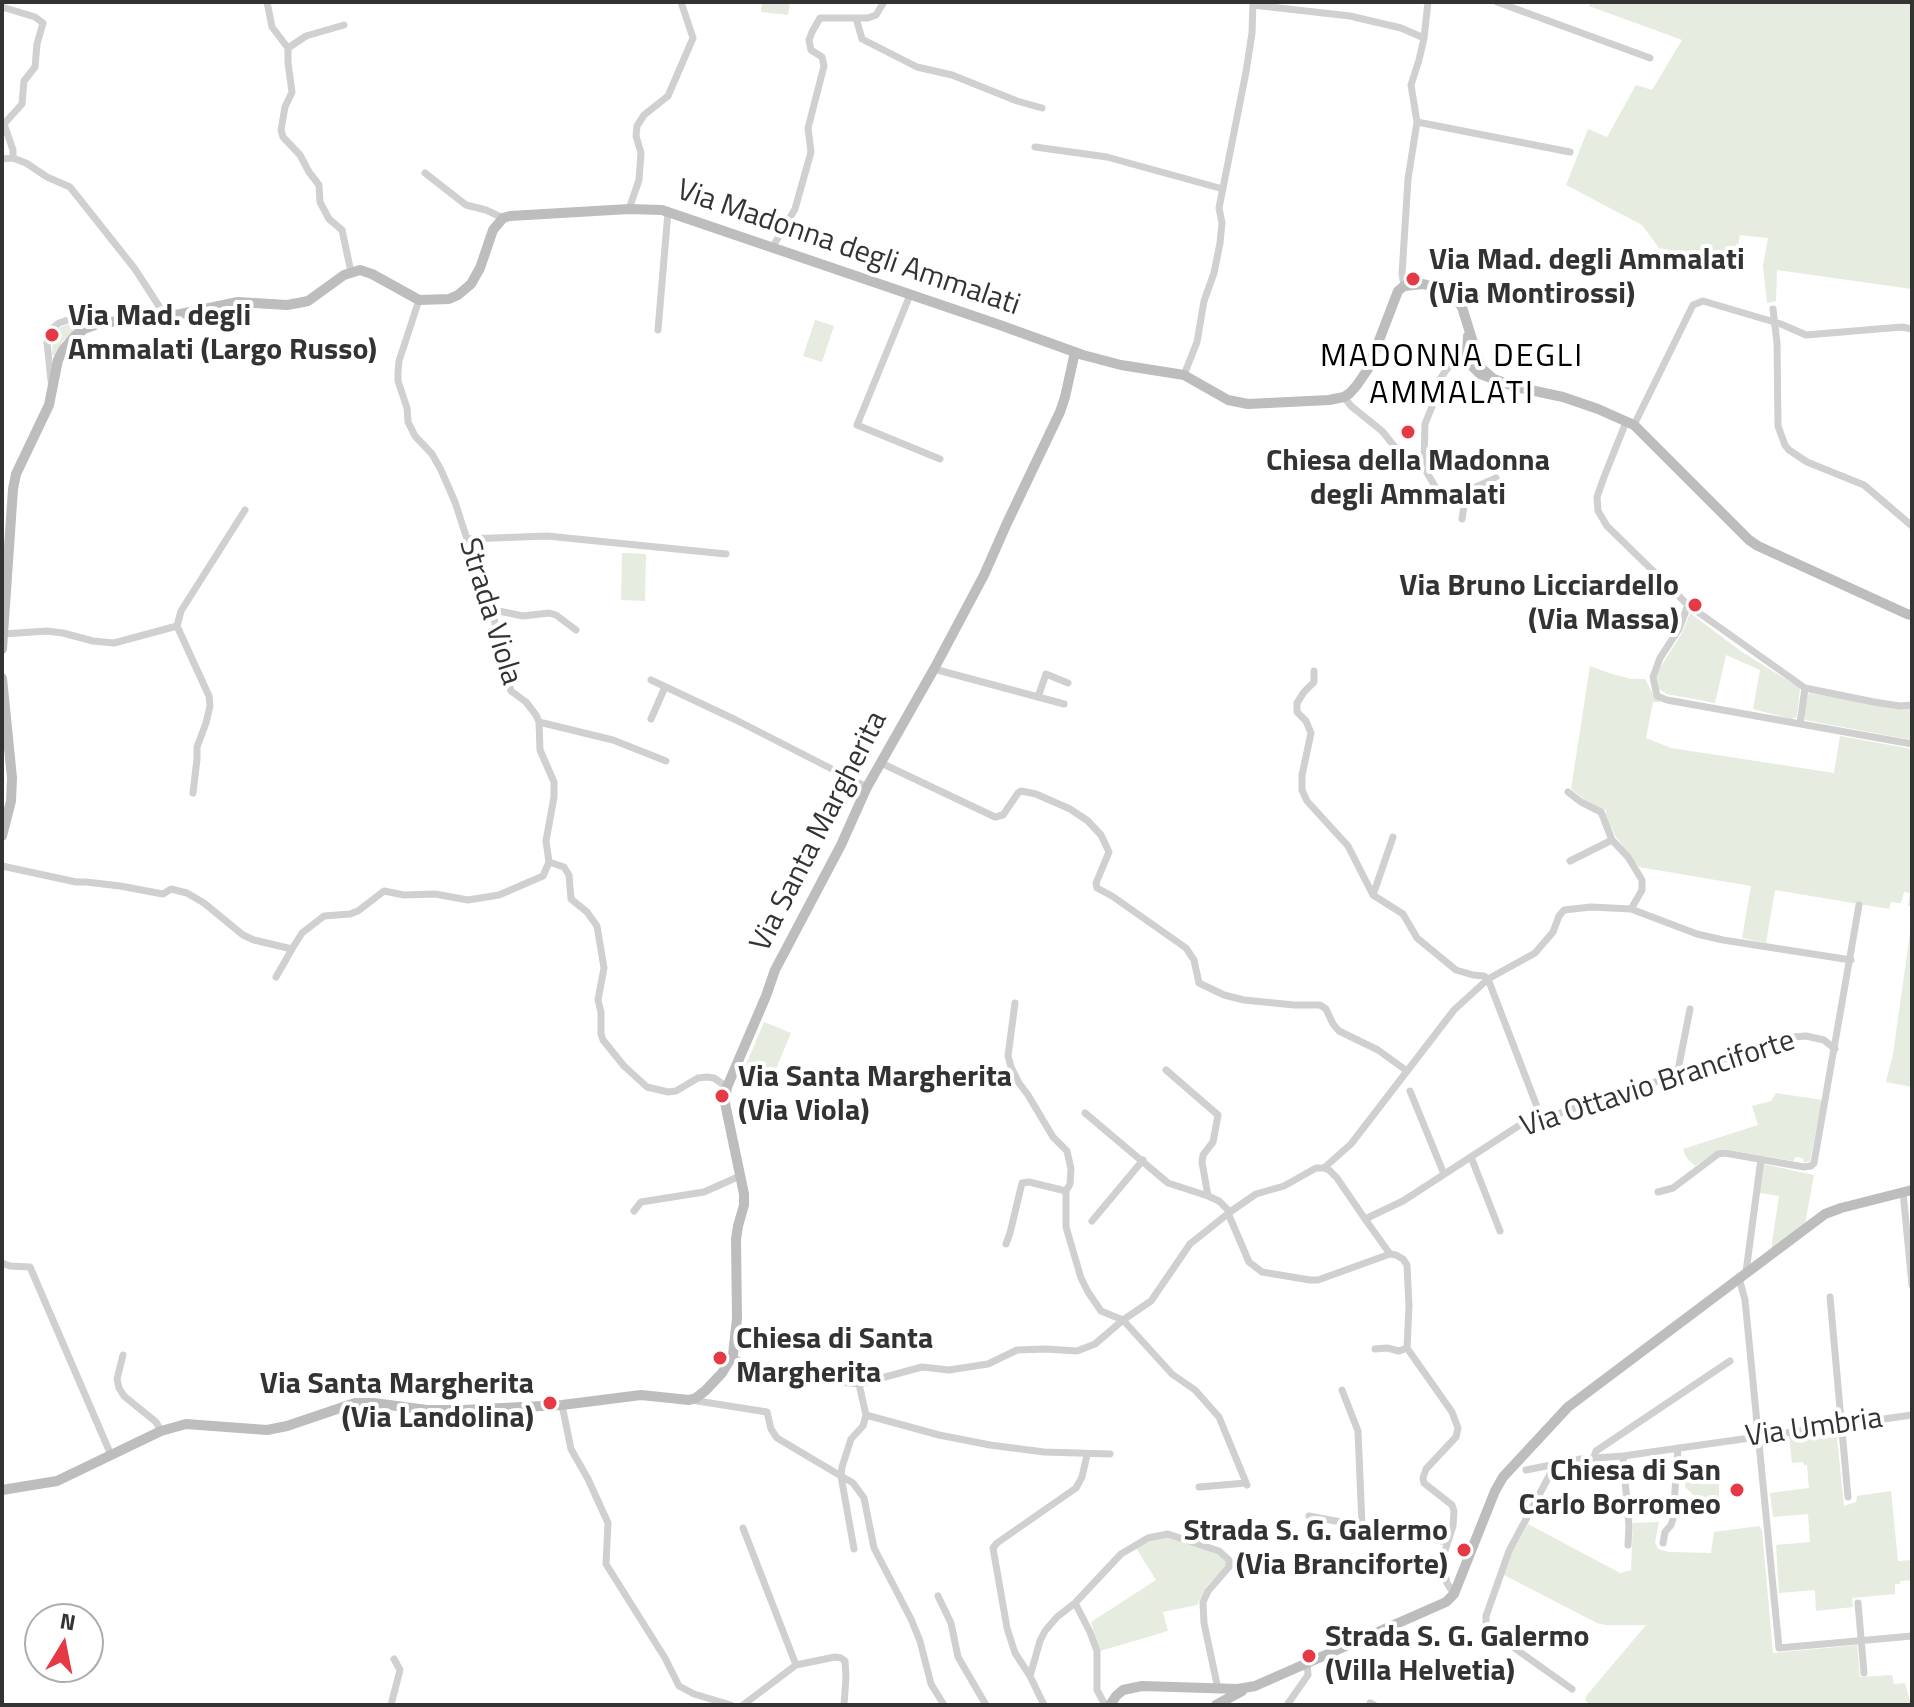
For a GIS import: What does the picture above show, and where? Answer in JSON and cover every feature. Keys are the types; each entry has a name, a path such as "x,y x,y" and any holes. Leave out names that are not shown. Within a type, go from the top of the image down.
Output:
{"street":[{"path":"267,2 272,27 288,48 292,92 285,107 281,130 283,137 300,155 319,185 320,202 329,219 342,230 351,272"},
{"path":"629,209 639,180 641,153 636,136 637,126 644,115 668,96 693,38 681,2"},
{"path":"772,248 795,209 811,152 808,128 824,66 822,57 811,50 809,40 820,18 868,18 876,15 884,2"},
{"path":"1404,286 1402,274 1408,179 1417,122 1410,93 1424,38 1428,2"},
{"path":"1497,2 1650,58"},
{"path":"1184,375 1197,342 1204,301 1220,243 1222,223 1219,208 1246,72 1253,3 1350,16 1401,28 1424,38"},
{"path":"2,7 35,17 43,23 35,67 24,81 22,104 4,124 13,158"},
{"path":"856,18 862,39 917,67 952,75 1042,108"},
{"path":"288,48 306,36 344,25"},
{"path":"1417,122 1570,152"},
{"path":"1035,147 1107,157 1223,189"},
{"path":"2,159 13,158 26,163 70,187 135,269 166,317"},
{"path":"2,649 14,481 45,415 58,360 69,342 84,329 97,324 166,317 238,302 287,305 308,301 351,272 366,271 419,300 449,299 458,295 471,284 480,268 489,238 503,218 466,205 425,173"},
{"name":"Via Madonna degli Ammalati","path":"503,218 655,209 1075,352 1121,365 1184,375 1236,402 1248,404 1344,397"},
{"path":"658,330 668,212"},
{"path":"1413,462 1344,397 1368,369 1398,291 1404,286 1423,284 1446,290 1462,307 1468,326 1467,357 1480,374 1496,381 1563,397 1630,423 1749,540 1912,615"},
{"path":"910,295 857,425 940,459"},
{"name":"Strada Viola","path":"419,300 399,361 398,381 408,422 441,470 467,539 474,548 473,579 490,595 511,691 526,702 539,722 540,750 554,782 546,841 549,862"},
{"path":"1912,329 1902,327 1806,335 1703,301 1693,305 1630,423 1597,497 1598,511 1607,526 1688,605 1805,688 1874,702 1912,705"},
{"path":"1773,309 1777,343 1778,426 1785,445 1807,462 1864,485 1912,526"},
{"path":"52,391 47,352 54,327 71,319 118,321"},
{"name":"Via Santa Margherita","path":"731,1365 738,1308 736,1239 744,1194 725,1103 727,1087 775,970 841,845 867,787 984,575 1060,412 1075,352"},
{"path":"1467,357 1440,379 1425,424 1426,471 1436,488 1449,497 1496,478"},
{"path":"1460,495 1464,506 1462,519"},
{"path":"193,793 197,747 210,706 209,696 177,626 181,611 245,510"},
{"path":"467,539 547,536 726,554"},
{"path":"1688,605 1653,677 1657,696 1912,744"},
{"path":"494,610 523,616 549,613 576,630"},
{"path":"3,634 47,631 114,643 177,626"},
{"path":"934,669 1064,704"},
{"path":"1314,671 1314,682 1297,703 1297,712 1306,721 1311,733 1303,767 1302,790 1312,808 1348,846 1373,895 1403,914 1417,938 1456,970 1488,979 1541,1117"},
{"path":"1038,697 1046,674 1068,683"},
{"path":"2,678 12,790 2,836"},
{"path":"651,680 867,787"},
{"path":"651,719 665,687"},
{"path":"1800,724 1805,688"},
{"path":"539,722 613,740 666,761"},
{"path":"881,763 995,817 1003,815 1021,791 1044,797 1080,815 1101,835 1109,852 1096,883 1097,888 1186,948 1194,960 1199,983 1244,1000 1320,1005 1326,1009 1339,1031 1378,1050 1407,1071"},
{"path":"1568,792 1601,812 1612,840 1628,857 1642,880 1642,890 1631,909"},
{"path":"1373,895 1393,837"},
{"path":"1570,861 1612,840"},
{"path":"276,977 302,933 324,916 358,911 384,891 404,895 435,894 468,900 499,895 543,876 549,862 564,867 569,875 571,899 587,912 597,926 604,968 598,1000 601,1034 608,1047 647,1087 676,1091 698,1078 707,1077 727,1087"},
{"path":"2,866 76,882 163,894 171,889 187,893 243,935 292,949"},
{"path":"1658,1192 1673,1188 1718,1154 1804,1167 1814,1163 1859,905"},
{"path":"1324,1168 1351,1144 1454,1010 1488,979 1535,953 1553,932 1564,910 1591,907 1631,909 1697,934 1851,960"},
{"path":"1015,1003 1008,1056 1011,1067 1053,1137 1067,1151 1071,1176 1066,1191 1066,1227 1081,1278 1101,1311 1123,1320 1172,1374 1195,1390 1219,1417 1246,1484 1199,1487"},
{"path":"1677,1075 1690,1009"},
{"name":"Via Ottavio Branciforte","path":"1365,1219 1403,1201 1523,1123 1792,1037 1824,1040 1835,1049"},
{"path":"1166,1070 1218,1115 1213,1142 1203,1155 1202,1162 1208,1196"},
{"path":"1410,1091 1444,1174"},
{"path":"1085,1113 1168,1183 1219,1201 1229,1213 1249,1262 1262,1272 1318,1280 1390,1254 1403,1259 1407,1265 1409,1306 1407,1348 1452,1412 1458,1428 1456,1437 1426,1469 1423,1478 1424,1483 1452,1505 1455,1518 1443,1565 1447,1583 1454,1594"},
{"path":"1471,1157 1500,1231"},
{"path":"1761,1159 1743,1275 1779,1648 1912,1636"},
{"path":"1092,1221 1143,1160"},
{"path":"705,1398 731,1365 799,1382 859,1384 922,1367 949,1370 988,1364 1017,1350 1077,1351 1095,1344 1151,1301 1190,1244 1229,1213 1256,1194 1284,1186 1316,1168 1329,1170 1337,1178 1390,1254"},
{"path":"634,1211 641,1202 704,1192 740,1176"},
{"path":"1006,1244 1022,1183 1066,1191"},
{"path":"1216,1705 1227,1697 1446,1602 1454,1594 1495,1491 1509,1469 1568,1407 1825,1214 1907,1191 1912,1285"},
{"path":"2,1263 30,1267 111,1455"},
{"path":"1830,1297 1848,1497"},
{"path":"1375,1349 1399,1351 1407,1348"},
{"path":"123,1355 117,1379 119,1388 124,1396 156,1422 161,1431"},
{"path":"1594,1457 1596,1451 1730,1361"},
{"path":"854,1549 841,1476 851,1439 863,1426 866,1415 859,1384"},
{"path":"1342,1390 1358,1431 1362,1525"},
{"path":"2,1490 57,1481 171,1426 186,1424 267,1430 355,1403 441,1410 562,1405 641,1395 689,1400 705,1398 767,1412 777,1438 853,1483 864,1498 874,1548 911,1619 931,1684 944,1705"},
{"path":"562,1405 571,1449 608,1523 606,1564 679,1686 716,1703 731,1705"},
{"path":"866,1415 952,1438 1044,1452 1110,1454"},
{"name":"Via Umbria","path":"1526,1470 1594,1457 1623,1456 1912,1415"},
{"path":"1663,1543 1673,1519 1678,1448"},
{"path":"1044,1705 1015,1653 1007,1628 993,1548 1076,1488 1087,1455"},
{"path":"1623,1456 1628,1545"},
{"path":"1555,1465 1509,1551 1486,1623 1489,1630 1572,1689"},
{"path":"1309,1516 1447,1542"},
{"path":"743,1528 796,1665"},
{"path":"1030,1676 1040,1641 1057,1617 1075,1603 1121,1554 1148,1538 1168,1534 1219,1551 1231,1564 1208,1591 1203,1602 1221,1696 1216,1705"},
{"path":"938,1596 951,1623 958,1657 986,1705"},
{"path":"1075,1603 1097,1651 1097,1690 1108,1705 1123,1690 1142,1686 1218,1689 1255,1686"},
{"path":"1858,1603 1864,1673"},
{"path":"743,1705 796,1665 835,1657 845,1661 844,1705"},
{"path":"391,1705 400,1670 394,1659"},
{"path":"1287,1705 1308,1675 1307,1662"}],"shaded area":[{"path":"762,2 790,2 788,15 761,12"},
{"path":"1591,2 1912,2 1912,289 1777,270 1776,301 1767,303 1763,266 1768,238 1740,235 1735,263 1659,248 1642,225 1566,185 1588,129 1607,137 1636,85 1652,90 1682,40 1589,6"},
{"path":"815,320 834,326 822,362 803,356"},
{"path":"86,322 63,341 55,356 52,355 53,338 59,328"},
{"path":"622,553 646,554 645,601 621,600"},
{"path":"1690,613 1742,652 1800,688 1797,717 1791,719 1753,709 1760,670 1726,655 1715,703 1667,694 1659,689 1657,676 1660,668 1682,633"},
{"path":"1590,666 1631,679 1645,679 1655,698 1661,702 1653,702 1646,738 1671,748 1834,773 1840,736 1912,749 1912,906 1908,906 1910,893 1904,892 1901,903 1891,902 1889,909 1775,890 1766,943 1742,938 1751,886 1639,867 1616,837 1606,811 1571,789"},
{"path":"1810,693 1912,707 1912,740 1805,720 1803,715"},
{"path":"1912,919 1912,1087 1886,1082 1893,1054"},
{"path":"764,1022 791,1033 770,1083 743,1072"},
{"path":"1776,1093 1822,1100 1810,1161 1804,1163 1803,1158 1796,1157 1793,1161 1724,1149 1695,1166 1686,1157 1683,1149 1758,1125 1752,1106 1771,1101"},
{"path":"1763,1164 1814,1175 1805,1224 1771,1249 1779,1196 1759,1193"},
{"path":"1836,1428 1844,1506 1856,1502 1857,1496 1891,1491 1898,1561 1912,1560 1912,1580 1895,1584 1895,1594 1852,1598 1853,1607 1816,1611 1815,1590 1779,1593 1776,1545 1810,1542 1808,1514 1773,1517 1770,1493 1809,1488 1807,1465 1803,1462 1792,1463 1789,1436"},
{"path":"1719,1472 1719,1507 1697,1506 1696,1497 1685,1487 1685,1474"},
{"path":"1659,1522 1655,1542 1658,1549 1669,1552 1711,1553 1714,1532 1759,1526 1762,1530 1773,1653 1857,1645 1860,1677 1892,1675 1894,1684 1905,1683 1911,1705 1589,1705 1585,1700 1587,1695 1646,1625 1597,1623 1504,1575 1511,1555 1528,1524 1620,1573 1631,1570 1633,1523"},
{"path":"1168,1537 1219,1554 1227,1565 1206,1587 1197,1605 1163,1612 1168,1631 1100,1651 1091,1622 1156,1580 1136,1548"}],"place":[{"name":"Via Mad. degli Ammalati (Via Montirossi)","path":"1413,279"},
{"name":"Via Mad. degli Ammalati (Largo Russo)","path":"52,335"},
{"name":"Chiesa della Madonna degli Ammalati","path":"1408,432"},
{"name":"Via Bruno Licciardello (Via Massa)","path":"1695,605"},
{"name":"Via Santa Margherita (Via Viola)","path":"722,1096"},
{"name":"Chiesa di Santa Margherita","path":"720,1358"},
{"name":"Via Santa Margherita (Via Landolina)","path":"550,1403"},
{"name":"Chiesa di San Carlo Borromeo","path":"1737,1490"},
{"name":"Strada S. G. Galermo (Via Branciforte)","path":"1464,1550"},
{"name":"Strada S. G. Galermo (Villa Helvetia)","path":"1309,1656"}],"district":[{"name":"MADONNA DEGLI AMMALATI","path":"1452,376"}]}
